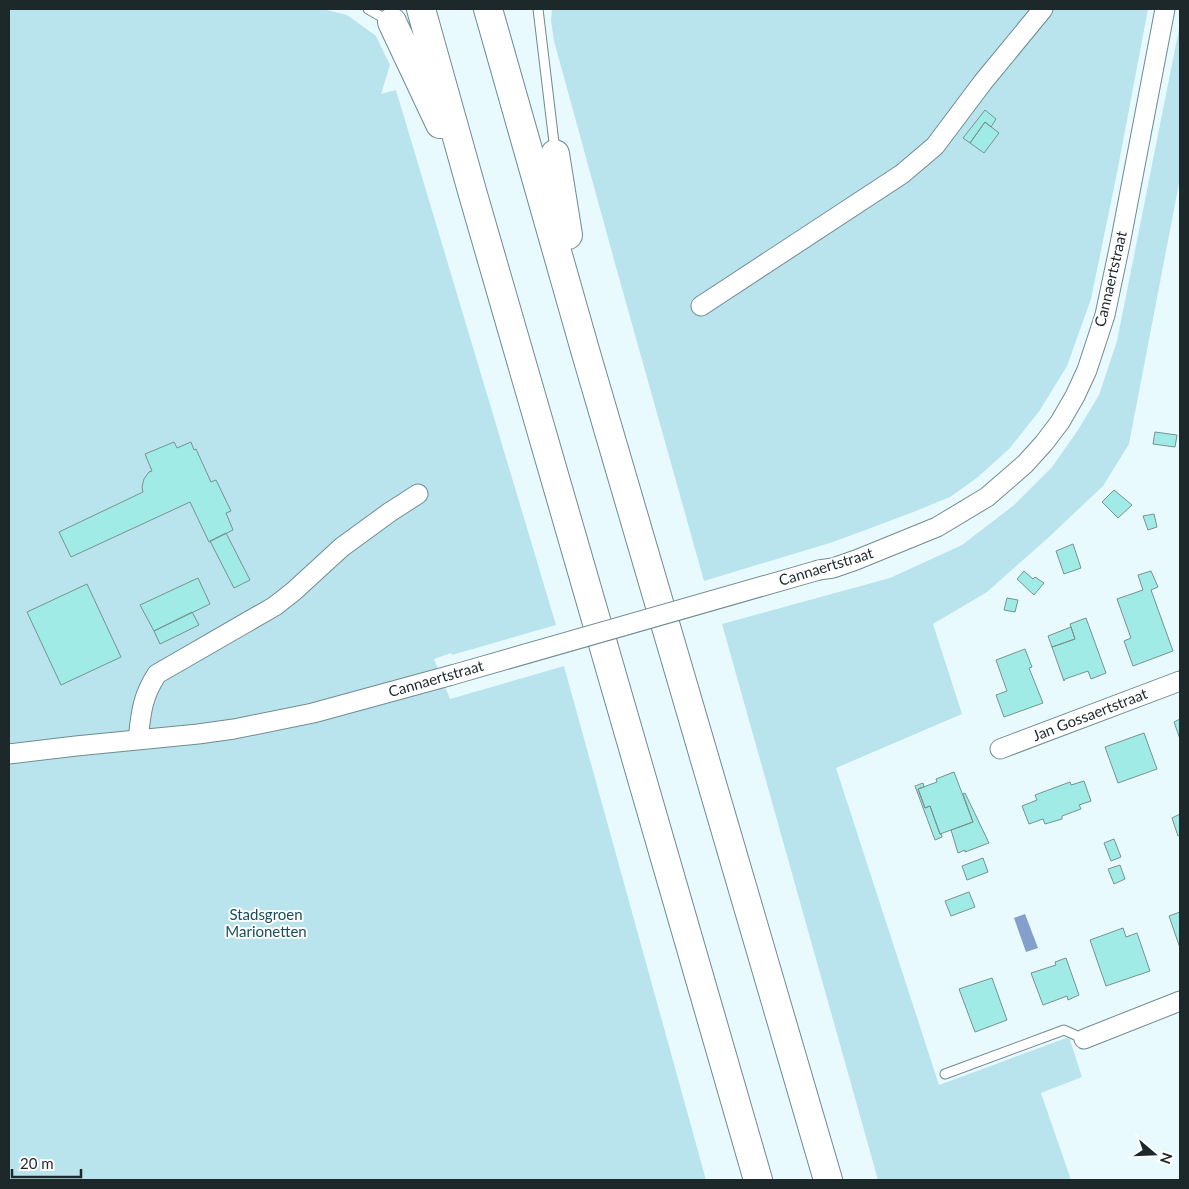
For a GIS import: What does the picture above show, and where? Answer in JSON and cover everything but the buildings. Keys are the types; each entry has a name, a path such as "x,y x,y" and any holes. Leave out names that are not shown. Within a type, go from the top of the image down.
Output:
{"highway":[{"path":"421,9 758,1180"},
{"path":"488,9 585,350 828,1180"},
{"path":"390,16 472,191"},
{"path":"555,154 585,350"}],"street":[{"path":"702,306 902,174 935,146 983,82 1044,9"},
{"name":"Cannaertstraat","path":"9,754 198,734 234,729 313,713 819,570 833,568 938,527 987,497 1025,464 1044,443 1060,422 1087,370 1105,315 1164,9"},
{"path":"138,740 143,702 157,674 275,606 342,547 418,494"},
{"name":"Jan Gossaertstraat","path":"1000,749 1180,681"},
{"path":"1084,1039 1180,1001"}],"lane":[{"path":"368,9 390,16"},
{"path":"538,9 555,154"},
{"path":"945,1074 1064,1030 1084,1039"}],"green space":[{"name":"Stadsgroen Marionetten","path":"9,9 323,9 347,15 376,36 390,65 381,94 396,90 556,625 434,659 450,699 564,666 706,1180 9,1180"},
{"path":"552,9 1148,9 1091,299 1067,366 1040,410 1010,448 978,477 950,497 833,542 704,581 554,41 551,21"},
{"path":"1180,24 1180,178 1129,444 1103,486 1049,537 987,592 933,624 962,714 836,768 939,1085 1069,1037 1082,1077 1041,1093 1071,1180 878,1180 722,624 890,578 962,545 1014,505 1052,467 1078,430 1099,395 1117,341"}],"water":[{"path":"1025,914 1038,948 1026,952 1014,918"}]}
